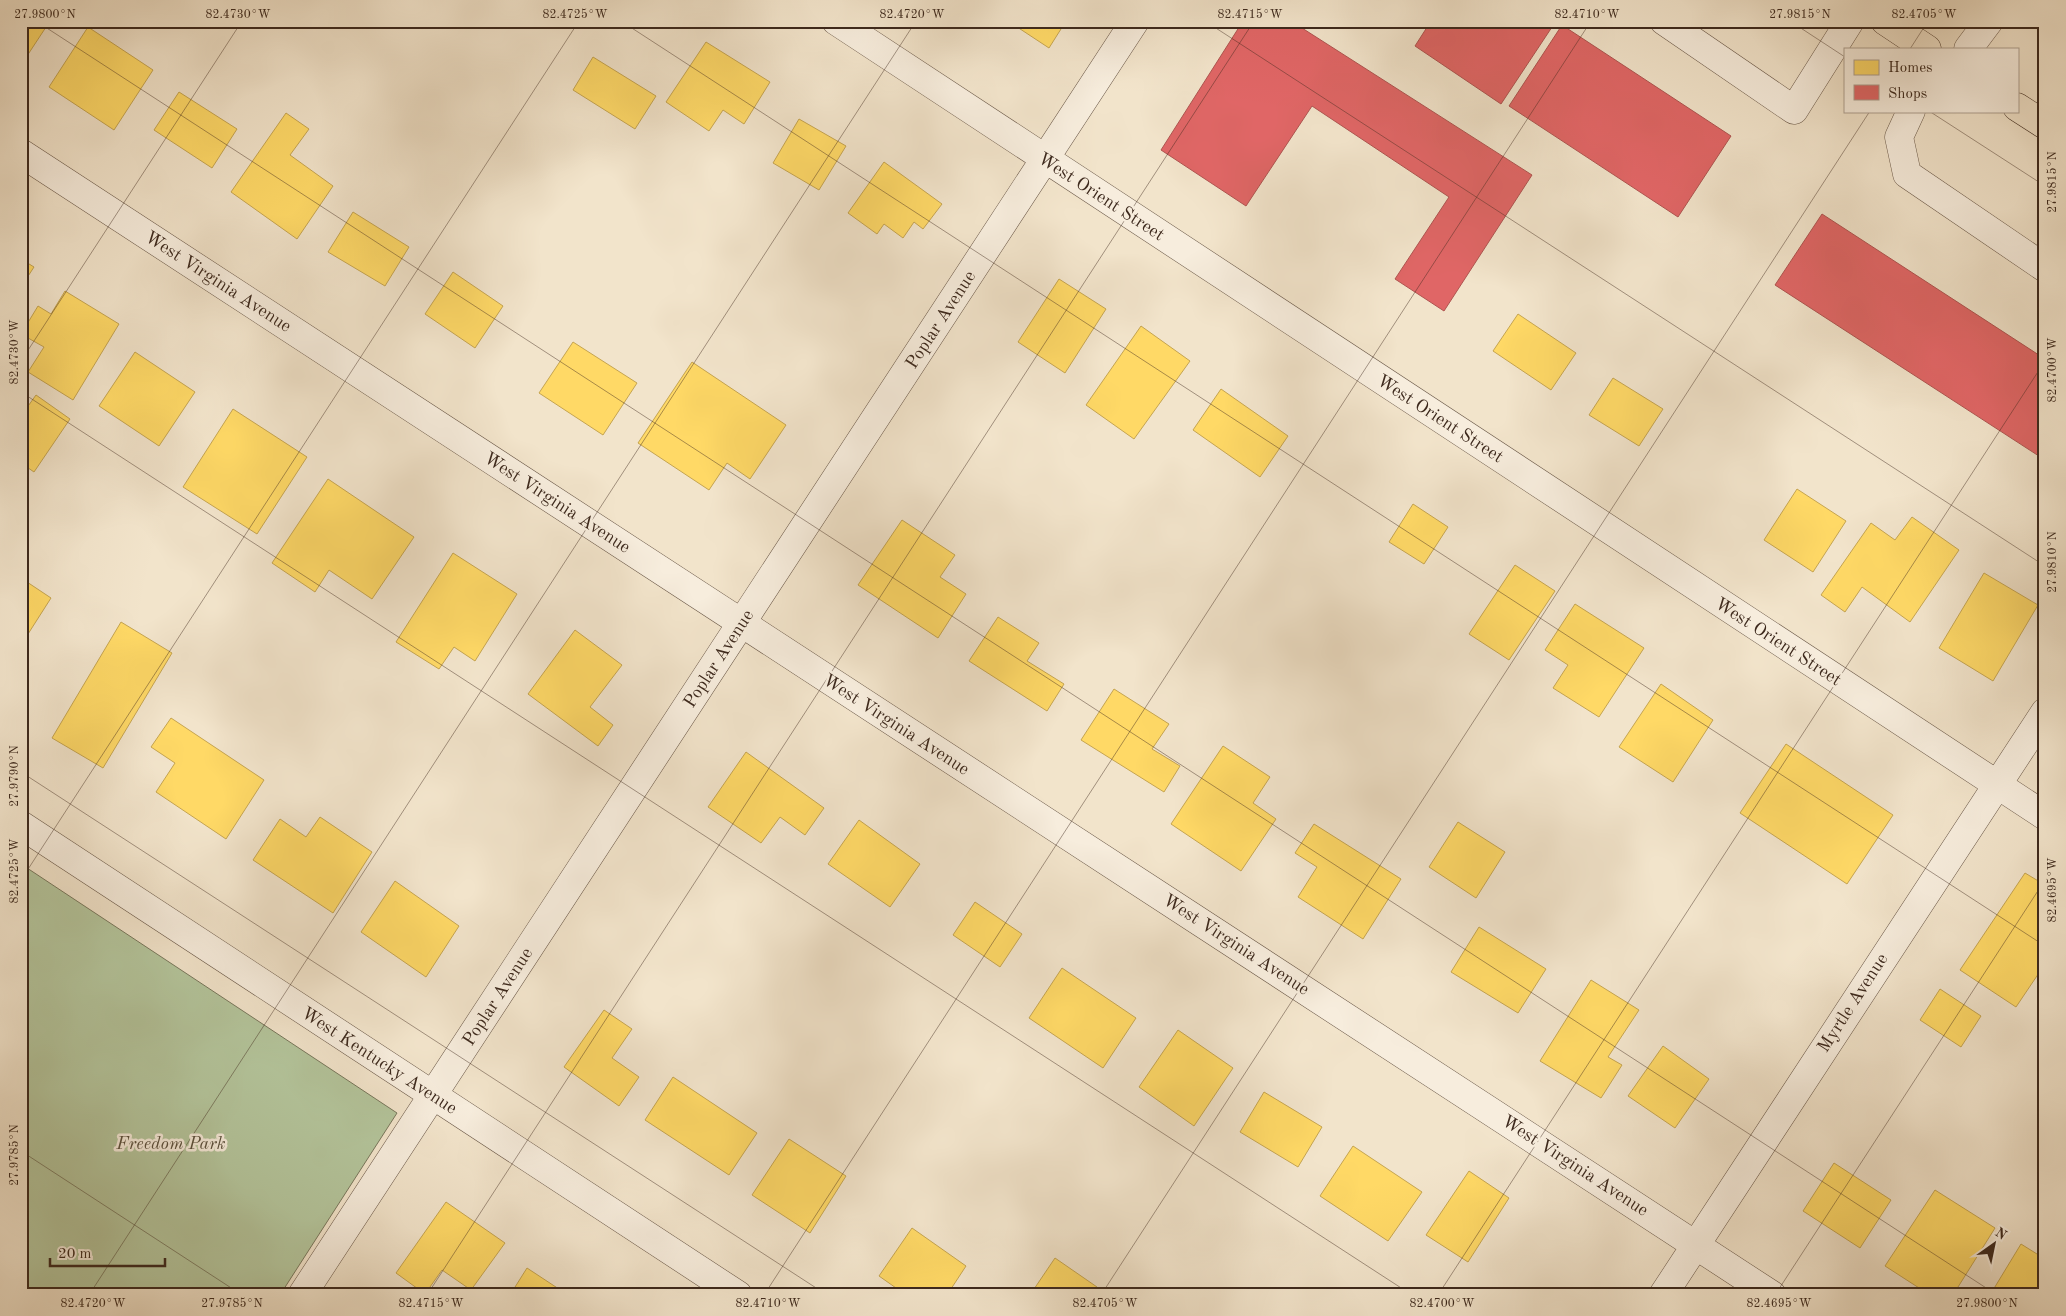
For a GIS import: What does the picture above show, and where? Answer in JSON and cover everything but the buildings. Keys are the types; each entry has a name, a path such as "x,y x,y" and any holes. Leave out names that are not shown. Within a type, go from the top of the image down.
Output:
{"main road":[{"path":"1885,21 1926,48"},
{"path":"2018,108 2045,125"}],"street":[{"name":"West Orient Street","path":"836,21 2045,816"},
{"name":"Poplar Avenue","path":"302,1295 1135,21"},
{"path":"1664,21 1794,110 1850,21"},
{"path":"1969,48 1989,21"},
{"path":"1911,112 1899,137 1907,174 2045,268"},
{"name":"West Virginia Avenue","path":"21,153 1772,1295"},
{"name":"Myrtle Avenue","path":"1663,1295 2045,712"},
{"name":"West Kentucky Avenue","path":"21,825 738,1295"}],"green space":[{"name":"Freedom Park","path":"21,864 397,1113 280,1295 21,1295"}]}
